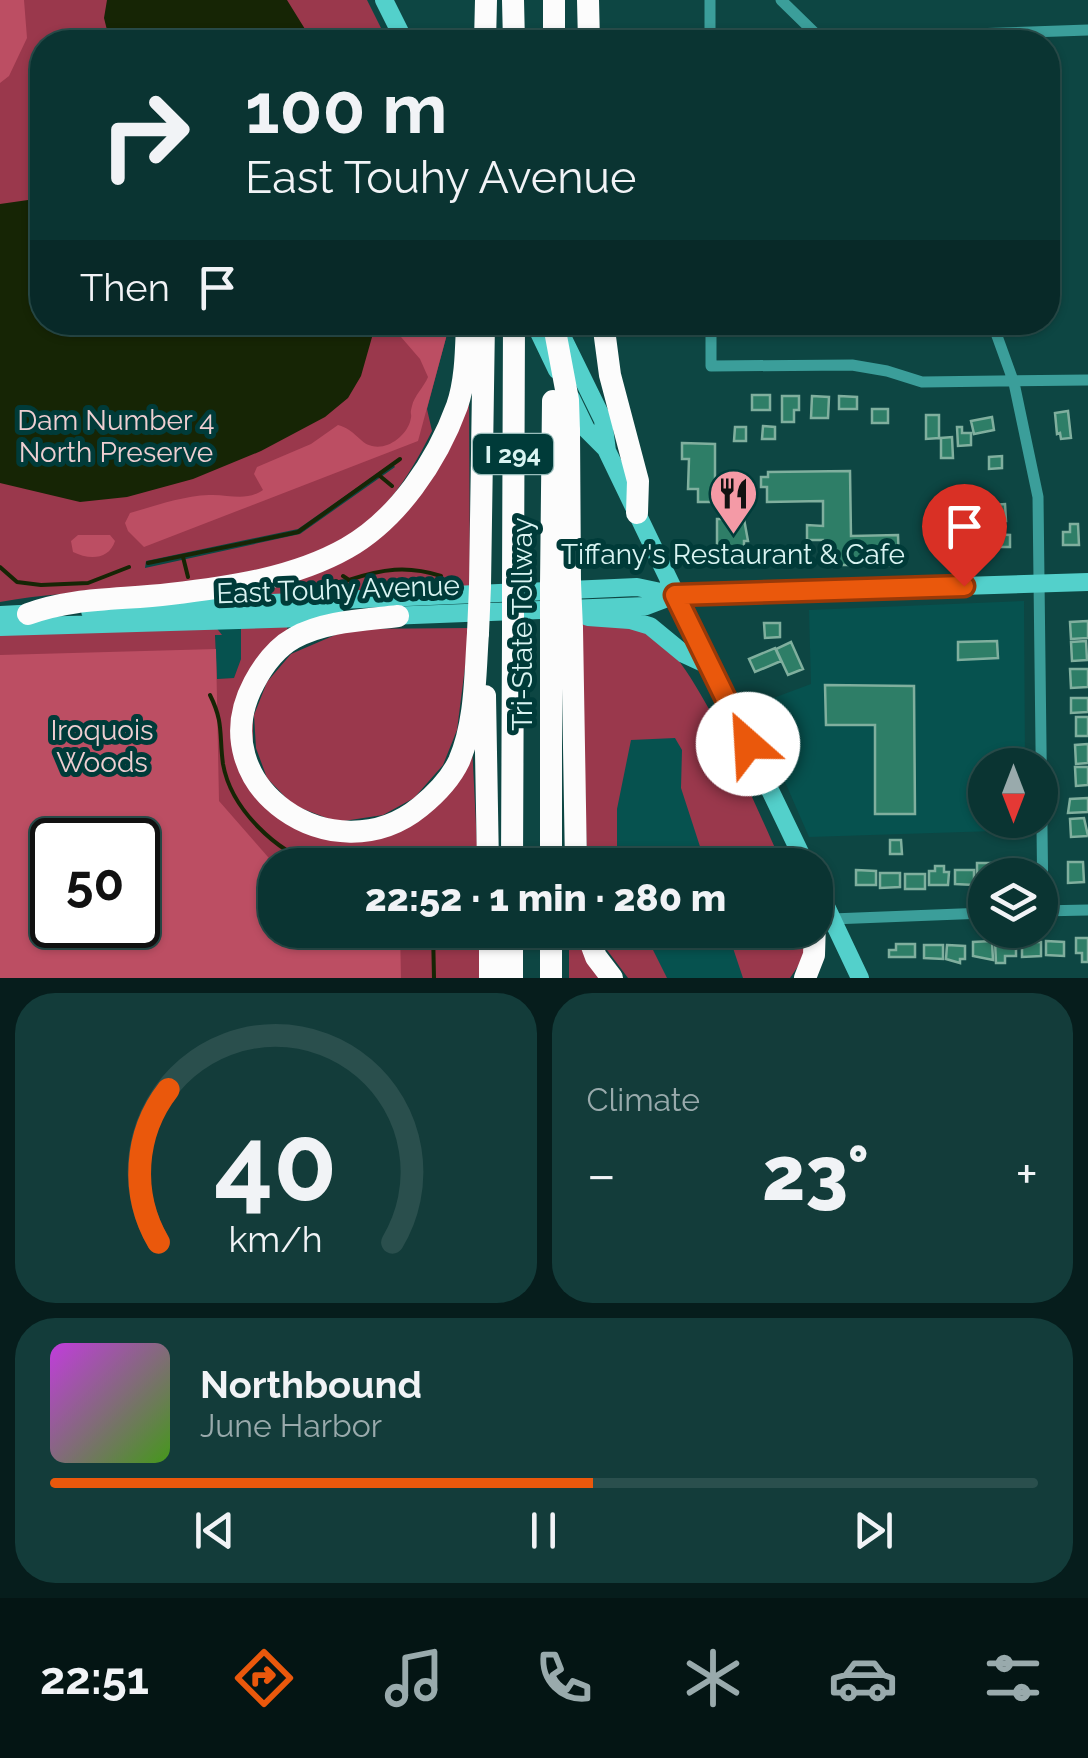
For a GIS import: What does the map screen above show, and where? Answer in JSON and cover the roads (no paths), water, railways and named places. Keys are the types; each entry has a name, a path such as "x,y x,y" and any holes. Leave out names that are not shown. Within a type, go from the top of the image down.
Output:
{"highway":[{"path":"485,30 486,0"},
{"path":"514,0 514,30"},
{"path":"554,0 554,30"},
{"path":"588,0 589,30"},
{"path":"28,614 59,602 165,595 244,583 313,563 356,542 391,513 439,446 457,406 465,335"},
{"path":"484,335 488,455 482,633 488,848"},
{"name":"Tri-State Tollway","path":"512,848 514,335"},
{"name":"Tri-State Tollway","path":"552,848 561,583 553,401 556,335"},
{"path":"557,335 568,400 561,583"},
{"path":"605,335 610,375 638,481 636,513"},
{"path":"398,616 342,624 295,638 262,667 250,690 242,726 248,766 258,784 291,817 317,829 341,833 373,829 413,813 440,790 463,749 482,633"},
{"path":"560,623 575,848"},
{"path":"490,948 490,978"},
{"path":"512,948 512,978"},
{"path":"551,948 551,978"},
{"path":"593,948 612,978"},
{"path":"806,978 816,948"}],"main road":[{"path":"384,0 399,30"},
{"path":"540,335 586,430 607,450"},
{"path":"560,335 603,420 607,450 636,513 798,848"},
{"name":"East Touhy Avenue","path":"0,615 637,587 675,595 1088,582"},
{"name":"East Touhy Avenue","path":"0,627 398,616 560,623 646,606 675,595"},
{"path":"560,623 630,620 650,626 684,654 710,666"},
{"path":"833,936 860,978"}],"street":[{"path":"710,0 710,30"},
{"path":"781,0 812,30"},
{"path":"1060,31 1088,30"},
{"path":"711,335 711,366 852,365 886,370 922,382 1088,380"},
{"path":"997,335 1014,383 1038,497 1041,858"},
{"path":"1058,911 1088,910"},
{"path":"833,920 968,914"}],"waterway":[{"path":"148,563 298,532 400,459"},
{"path":"380,476 392,486"},
{"path":"183,557 188,577"},
{"path":"0,567 17,582 41,585 88,583 129,567"},
{"path":"343,576 349,580 406,570 441,576"},
{"path":"336,581 349,580"},
{"path":"210,695 219,721 223,764 235,797 258,826 284,848"},
{"path":"433,948 434,978"}],"place":[{"name":"Tiffany's Restaurant & Cafe","path":"733,536"}],"park label":[{"name":"Dam Number 4 North Preserve","path":"116,436"},
{"name":"Iroquois Woods","path":"102,746"}]}
